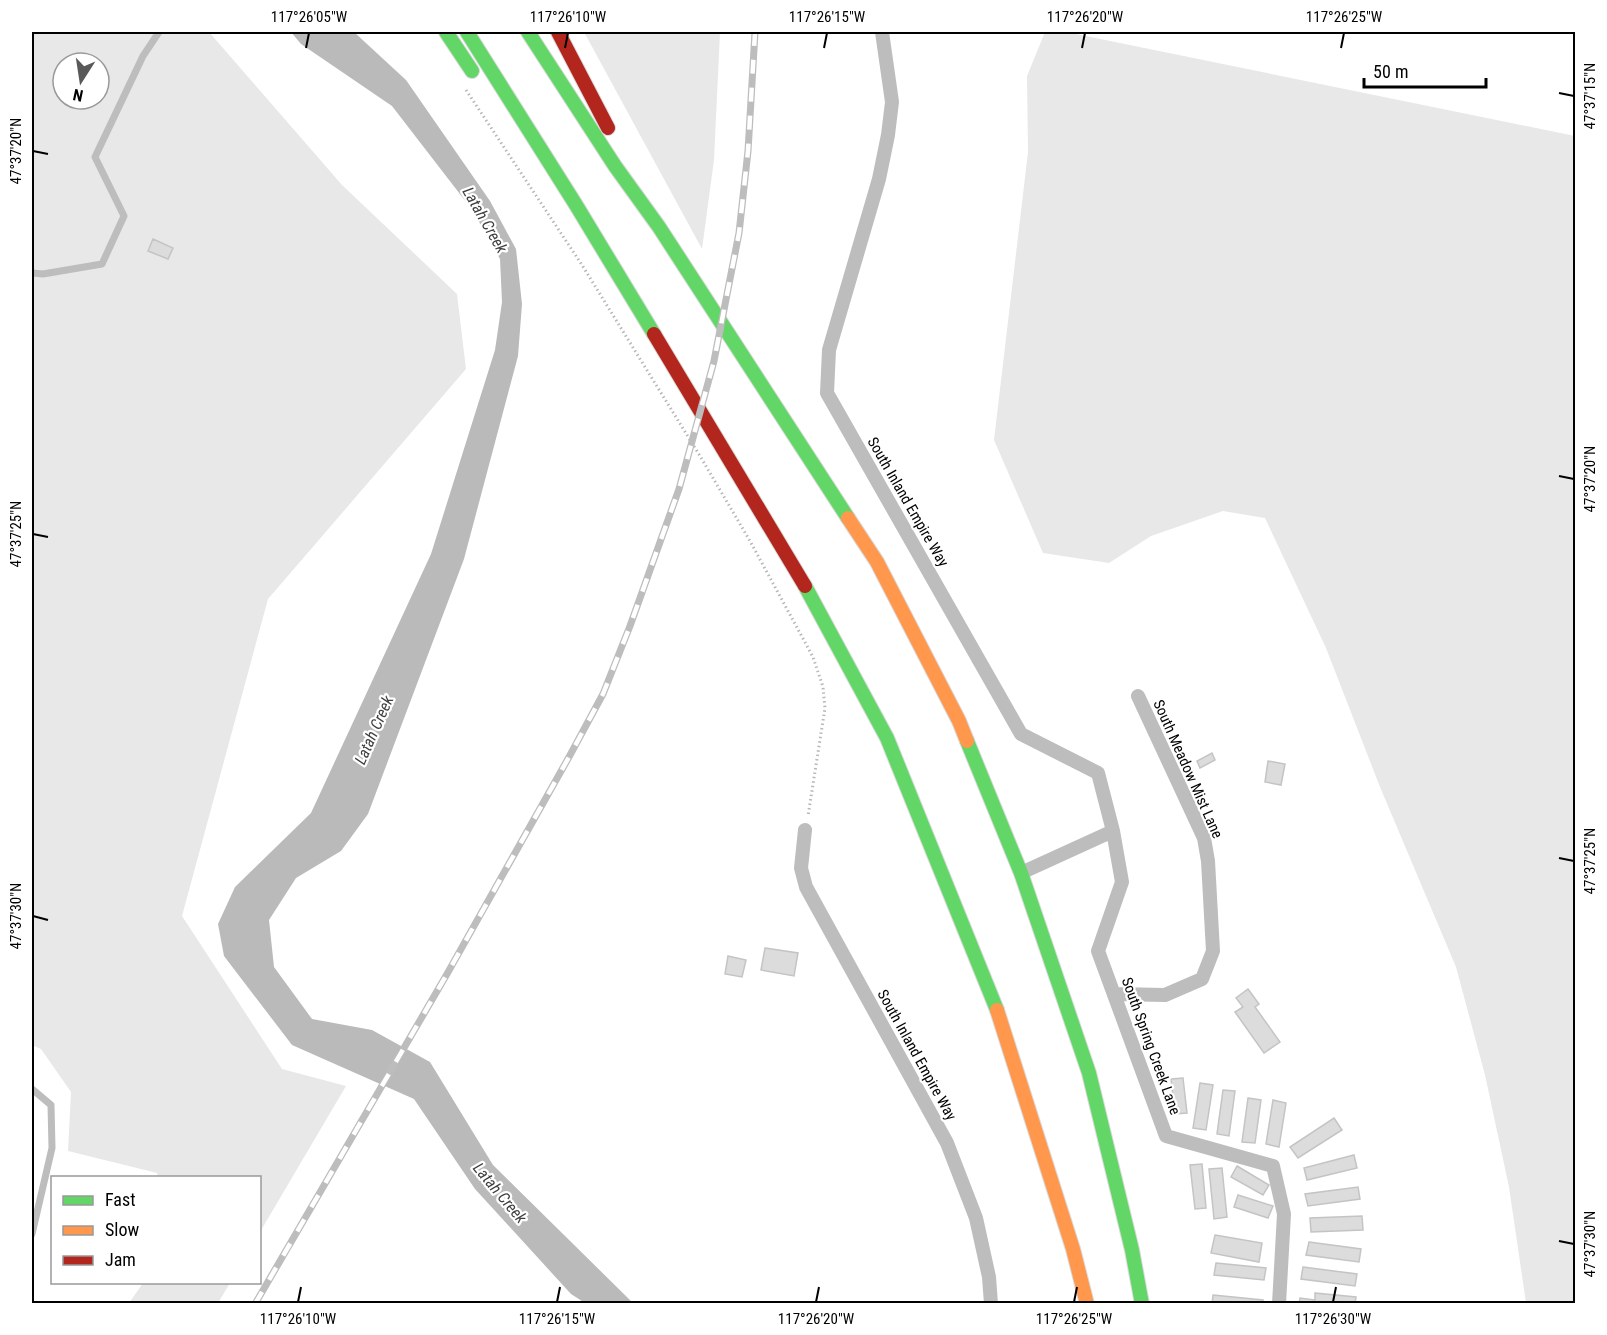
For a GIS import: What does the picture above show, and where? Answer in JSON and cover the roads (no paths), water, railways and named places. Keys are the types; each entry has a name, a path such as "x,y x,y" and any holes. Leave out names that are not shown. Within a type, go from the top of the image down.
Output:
{"highway":[{"path":"446,32 481,84"},
{"path":"467,32 605,254 810,594 887,738 998,1013 1073,1249 1087,1304"},
{"path":"528,32 615,166 659,227 877,562 959,721 1021,873 1089,1073 1132,1250 1142,1304"},
{"path":"558,32 659,227"},
{"path":"549,186 605,254"}],"street":[{"name":"South Inland Empire Way","path":"882,32 892,102 888,135 879,179 829,350 827,393 1021,734 1098,773 1113,831"},
{"name":"South Meadow Mist Lane","path":"1114,994 1165,995 1202,979 1213,951 1208,861 1204,838 1138,696"},
{"name":"South Inland Empire Way","path":"805,830 801,868 806,887 947,1143 975,1218 989,1277 991,1304"},
{"path":"1021,873 1113,831"},
{"name":"South Spring Creek Lane","path":"1113,831 1122,882 1098,951 1166,1136 1274,1166 1284,1214 1279,1304"}],"lane":[{"path":"32,273 43,274 102,264 124,216 95,157 143,56 159,32"},
{"path":"32,1089 51,1105 52,1148 32,1234"}],"water":[{"name":"Latah Creek","path":"291,32 354,32 406,80 490,201 516,249 522,304 518,356 464,559 368,814 341,851 296,878 269,920 274,967 312,1019 372,1030 430,1062 493,1165 633,1303 585,1303 571,1294 475,1189 414,1099 292,1045 224,956 218,924 235,887 311,813 431,554 495,350 502,302 500,259 473,211 392,106 301,44"}],"railway":[{"path":"255,1304 447,974 569,757 603,694 630,626 679,489 714,361 739,233 748,151 755,32"}]}
